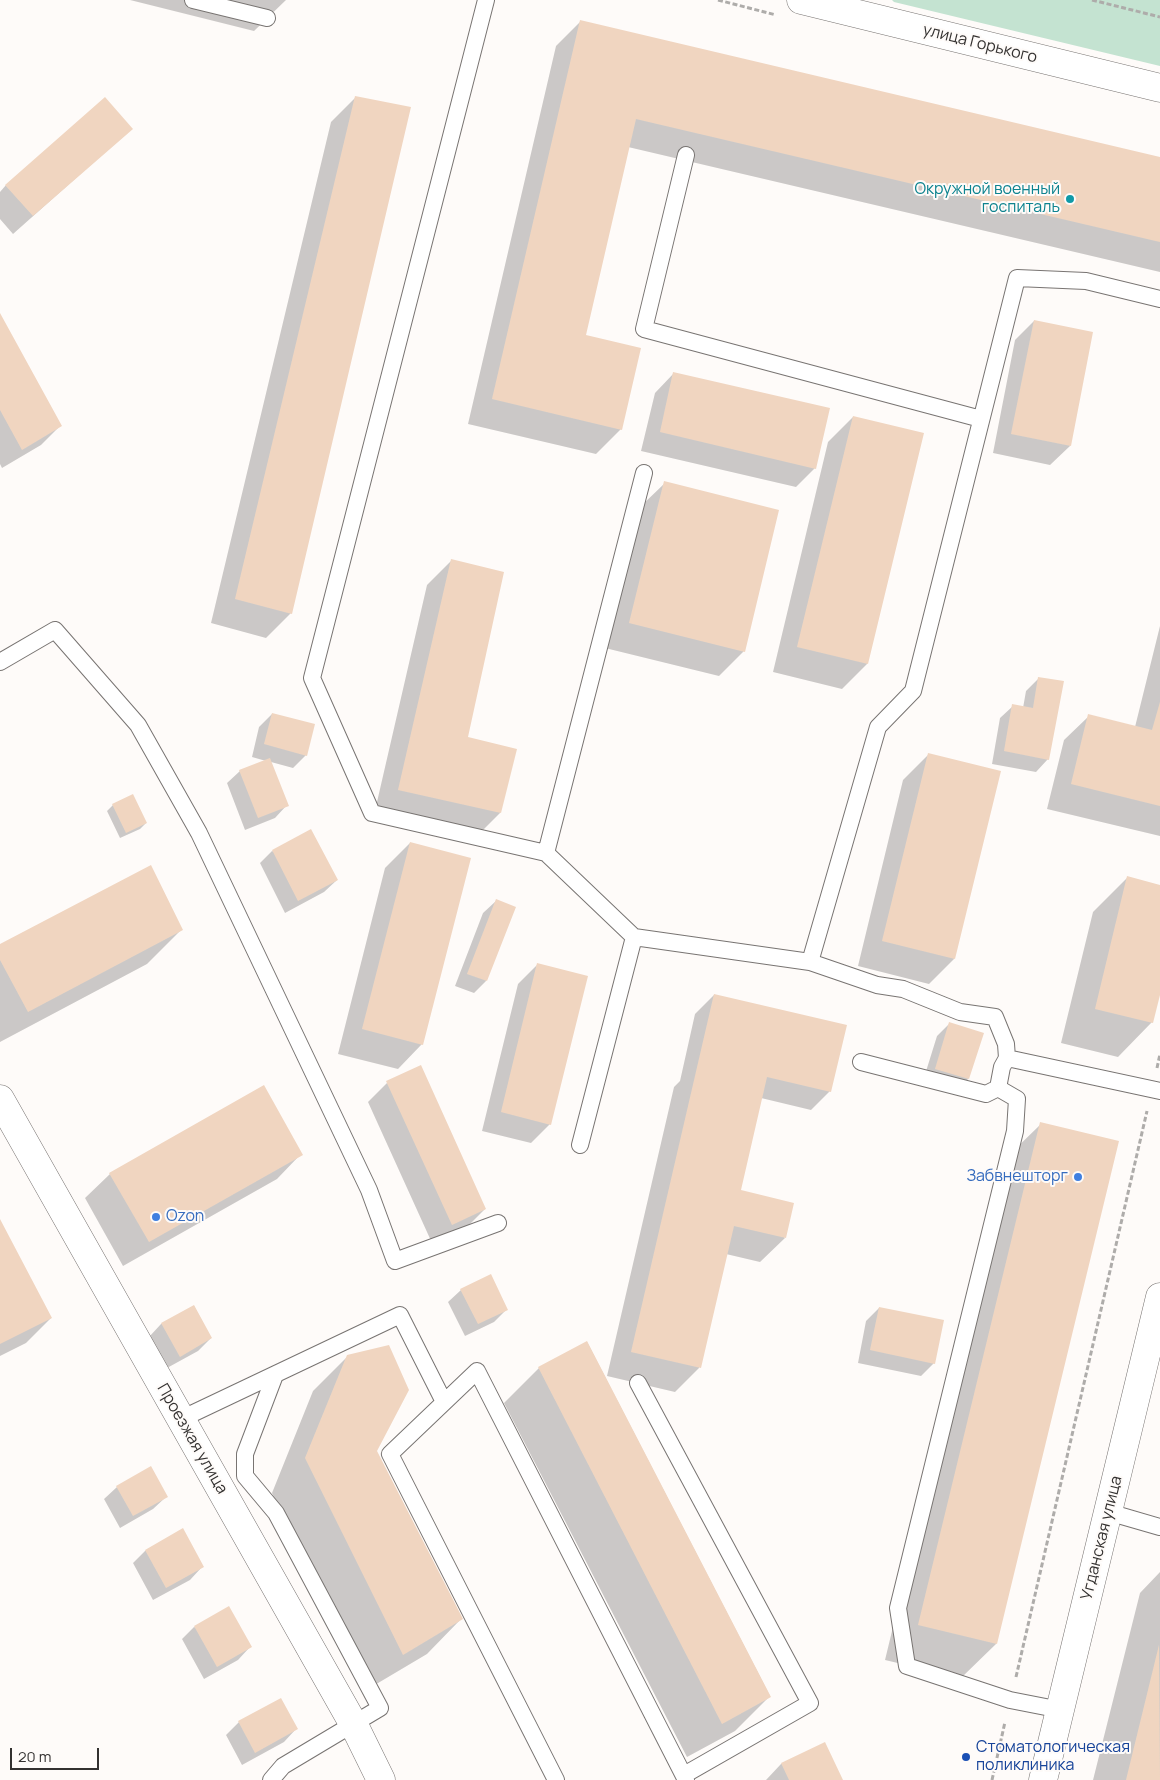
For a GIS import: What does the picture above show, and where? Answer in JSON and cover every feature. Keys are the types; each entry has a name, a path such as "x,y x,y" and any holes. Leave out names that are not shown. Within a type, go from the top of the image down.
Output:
{"street":[{"name":"улица Горького","path":"801,0 839,4 1160,88"},
{"name":"Проезжая улица","path":"0,1099 354,1725 381,1780"},
{"name":"Угданская улица","path":"1043,1780 1160,1297"}],"lane":[{"path":"193,0 267,18"},
{"path":"486,0 312,678 372,813 546,853 634,937 810,962 877,985 903,989 960,1012 995,1017 1006,1044 1007,1058 1002,1067 998,1088"},
{"path":"686,155 644,329 981,419"},
{"path":"810,962 878,727 913,691 1017,278 1086,281 1160,299"},
{"path":"546,853 644,474"},
{"path":"0,662 55,630 138,725 199,833 370,1190 395,1261 498,1223"},
{"path":"580,1145 634,937"},
{"path":"1007,1058 1156,1090"},
{"path":"861,1062 986,1094 998,1088"},
{"path":"998,1088 1018,1100 1015,1131 898,1608 907,1666 1010,1700 1061,1710"},
{"path":"181,1419 400,1315 444,1402"},
{"path":"556,1780 390,1454 477,1371 685,1778 810,1703 638,1383"},
{"path":"271,1780 283,1766 380,1708 276,1513 244,1476 245,1454 275,1375"},
{"path":"1108,1512 1160,1526"}],"path":[{"path":"1092,0 1160,17"},
{"path":"992,1780 1156,1090 1160,1054"}],"green space":[{"path":"892,0 1160,0 1160,66 894,2"}],"building":[{"name":"Окружной военный госпиталь","path":"580,20 1160,157 1160,242 636,119 586,335 641,348 622,430 492,399"},
{"path":"355,96 411,107 292,614 235,599"},
{"path":"105,97 133,129 33,216 5,185"},
{"path":"0,313 62,426 22,450 0,410"},
{"path":"1034,320 1093,332 1071,446 1011,434"},
{"path":"673,372 830,408 816,469 660,432"},
{"path":"853,416 924,433 868,664 797,647"},
{"path":"664,481 779,510 745,652 629,623"},
{"path":"451,559 504,572 468,737 517,749 501,813 398,790"},
{"path":"1038,677 1064,681 1049,760 1004,751 1012,704 1033,708"},
{"path":"1160,702 1160,806 1071,784 1088,714 1152,730"},
{"path":"272,713 315,724 307,756 264,744"},
{"path":"928,753 1001,771 955,959 882,941"},
{"path":"270,758 289,806 258,818 239,770"},
{"path":"133,794 147,823 126,833 112,804"},
{"path":"311,829 338,880 298,901 272,850"},
{"path":"410,842 471,858 423,1045 362,1029"},
{"path":"151,865 183,930 28,1012 0,960 0,944"},
{"path":"1127,876 1160,885 1160,995 1153,1023 1095,1009"},
{"path":"496,899 516,907 487,981 467,974"},
{"path":"537,963 588,976 551,1125 501,1112"},
{"path":"714,994 847,1025 831,1092 767,1077 741,1190 794,1203 786,1238 734,1226 701,1368 631,1352"},
{"path":"949,1022 984,1033 969,1079 935,1069"},
{"path":"421,1065 486,1209 452,1225 386,1081"},
{"path":"264,1085 303,1155 149,1242 109,1173"},
{"path":"1040,1122 1119,1141 997,1644 918,1625"},
{"path":"0,1219 52,1318 0,1344"},
{"path":"491,1274 508,1310 478,1324 460,1289"},
{"path":"194,1305 212,1338 180,1357 161,1323"},
{"path":"879,1307 944,1320 935,1364 870,1350"},
{"path":"587,1341 771,1697 722,1724 538,1367"},
{"path":"389,1345 409,1390 377,1451 463,1619 403,1655 305,1458 347,1355"},
{"path":"151,1466 168,1497 133,1516 116,1486"},
{"path":"183,1528 204,1567 166,1588 145,1550"},
{"path":"229,1606 252,1647 217,1667 194,1626"},
{"path":"1159,1645 1160,1780 1126,1780"},
{"path":"281,1698 298,1729 255,1753 238,1721"},
{"path":"825,1742 843,1780 789,1780 781,1763"}],"place":[{"name":"Окружной военный госпиталь","path":"1070,199"},
{"name":"Забвнешторг","path":"1078,1177"},
{"name":"Ozon","path":"156,1217"},
{"name":"Стоматологическая поликлиника","path":"966,1757"}]}
